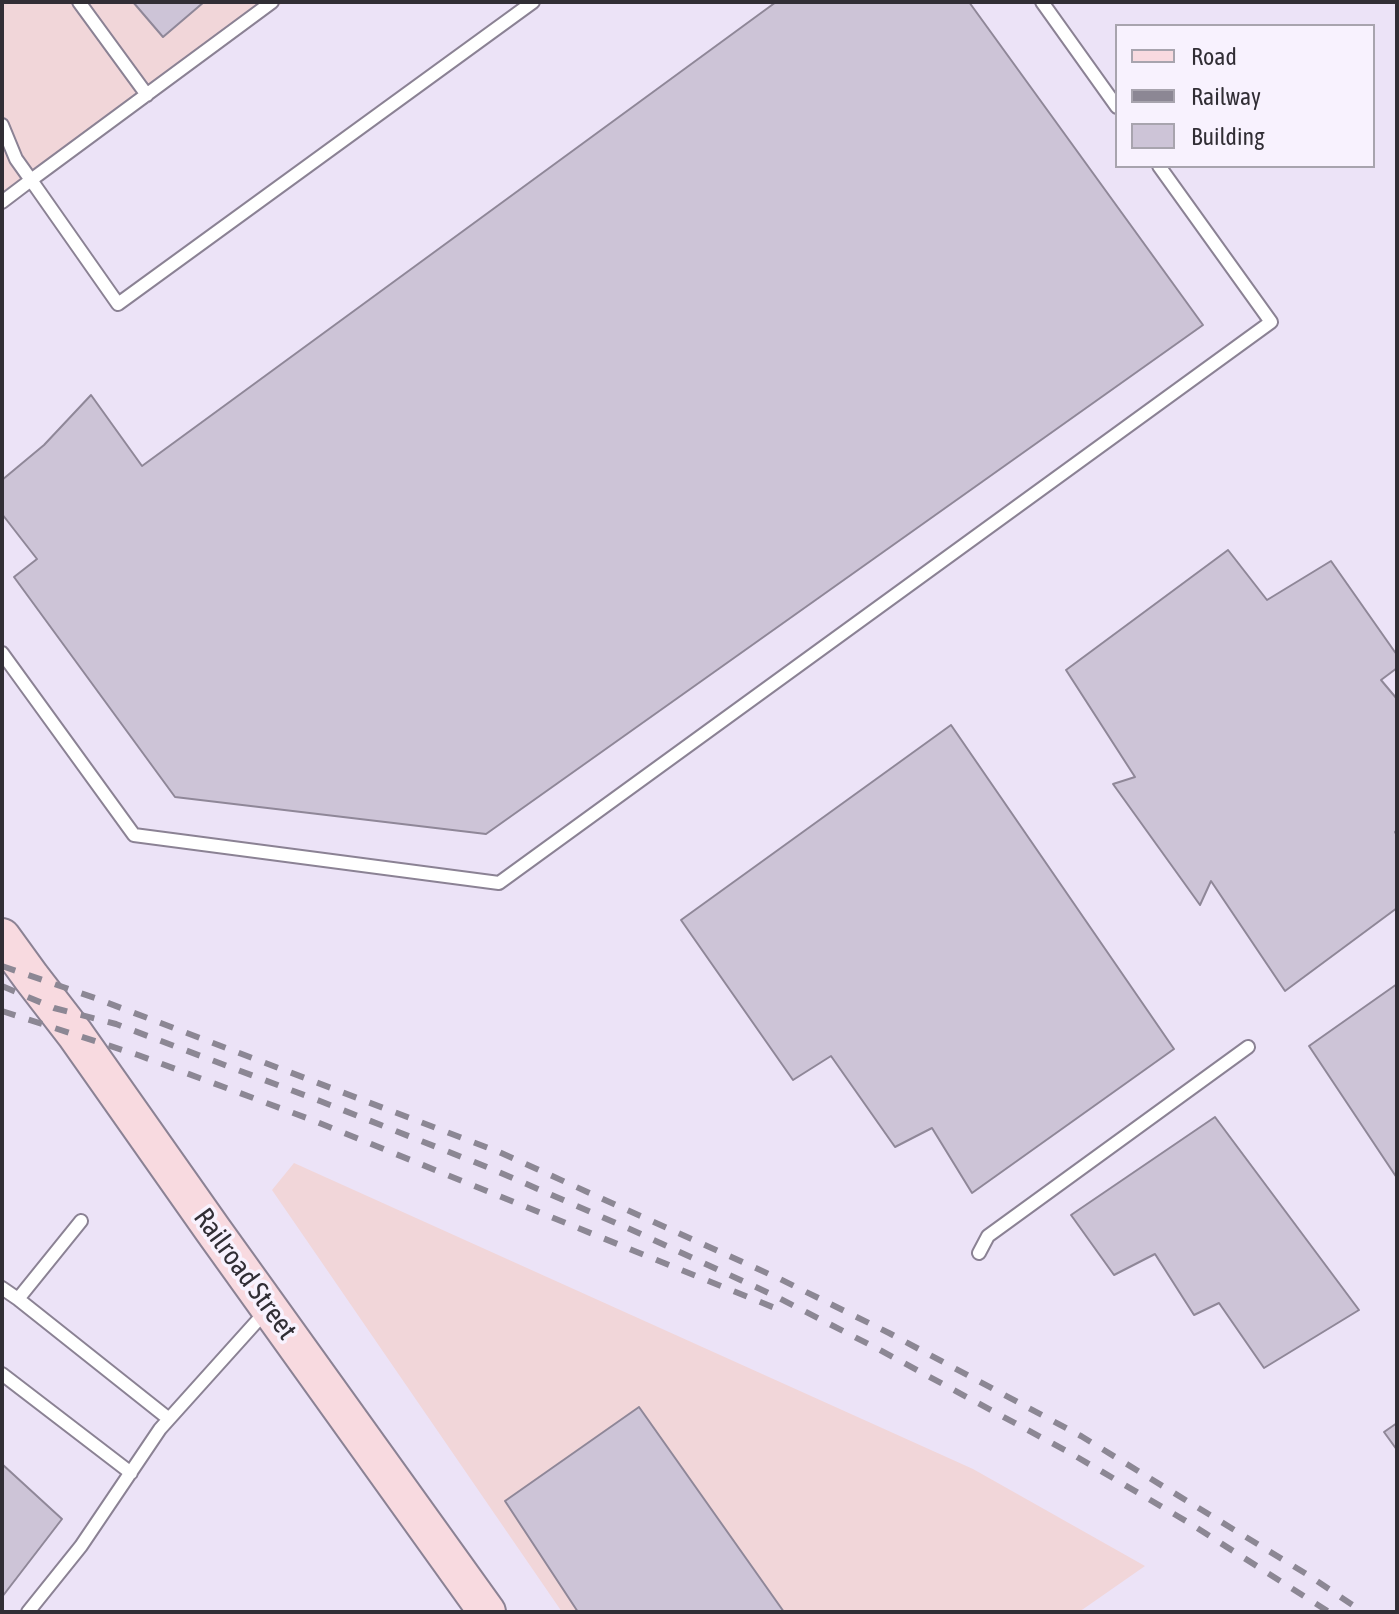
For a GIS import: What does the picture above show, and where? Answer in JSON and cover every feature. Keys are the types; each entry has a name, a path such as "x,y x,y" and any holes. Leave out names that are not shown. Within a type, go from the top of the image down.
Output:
{"main road":[{"name":"Railroad Street","path":"2,937 75,1034 487,1612"}],"lane":[{"path":"79,2 147,95"},
{"path":"2,202 272,2"},
{"path":"2,125 16,159 118,304 533,2"},
{"path":"1042,2 1115,104"},
{"path":"2,653 134,835 499,883 1271,322 1160,168"},
{"path":"979,1253 988,1236 1248,1047"},
{"path":"18,1299 81,1221"},
{"path":"2,1288 169,1419"},
{"path":"28,1612 81,1546 160,1429 269,1308"},
{"path":"2,1374 131,1473"}],"shaded area":[{"path":"2,2 284,2 2,194"},
{"path":"294,1163 973,1469 1145,1566 1079,1612 562,1612 272,1190"}],"building":[{"path":"133,2 204,2 163,37"},
{"path":"776,2 969,2 1203,325 486,834 175,797 14,577 37,559 2,514 2,480 44,445 91,395 142,466"},
{"path":"1228,550 1267,600 1331,561 1397,655 1397,668 1381,680 1397,699 1397,908 1285,991 1211,881 1200,905 1113,784 1135,777 1066,670"},
{"path":"951,725 1174,1049 972,1193 932,1128 895,1147 831,1056 793,1080 681,920"},
{"path":"1397,984 1397,1178 1309,1046"},
{"path":"1215,1117 1359,1310 1264,1368 1219,1303 1194,1315 1155,1254 1114,1275 1071,1215"},
{"path":"639,1407 784,1612 578,1612 505,1501"},
{"path":"1397,1423 1397,1450 1384,1432"},
{"path":"2,1464 62,1519 2,1597"}],"railway":[{"path":"2,966 95,998 499,1152 780,1279 889,1333 1081,1436 1363,1612"},
{"path":"2,986 54,1008 116,1024 492,1169 773,1295 1072,1454 1186,1521 1329,1612"},
{"path":"2,1011 138,1055 312,1120 775,1308"}]}
